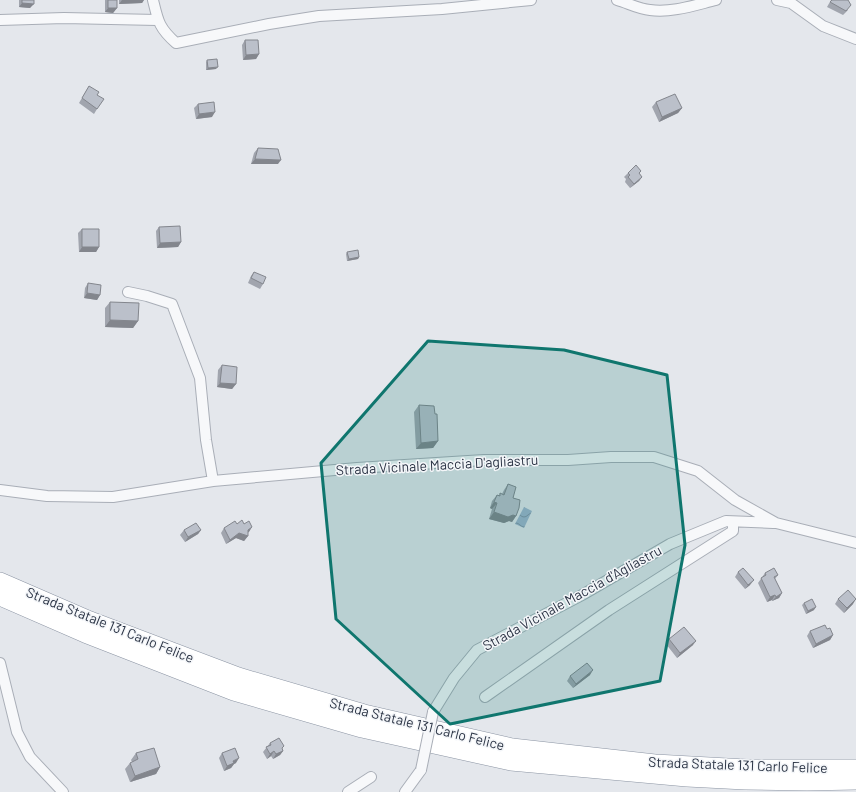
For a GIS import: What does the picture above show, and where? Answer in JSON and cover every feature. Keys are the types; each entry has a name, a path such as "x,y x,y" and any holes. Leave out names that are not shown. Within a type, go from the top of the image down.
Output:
{"highway":[{"name":"Strada Statale 131 Carlo Felice","path":"0,580 90,620 238,676 364,713 512,747 655,763 687,772 745,782 856,781"},
{"name":"Strada Statale 131 Carlo Felice","path":"0,597 85,634 234,692 362,729 511,762 687,772 746,768 856,768"}],"street":[{"path":"153,0 157,20 165,33 176,43 269,24 319,16 442,9 531,0"},
{"path":"617,0 636,3 651,10 688,7 716,0"},
{"path":"778,0 791,3 822,26 856,39"},
{"path":"0,20 64,18 157,20"},
{"path":"128,292 172,304 200,378 206,440 213,481"},
{"name":"Strada Vicinale Maccia D'agliastru","path":"0,490 47,496 113,497 213,481 357,468 484,460 568,460 611,457 654,457 698,471 735,500 776,523 856,543"},
{"name":"Strada Vicinale Maccia d'Agliastru","path":"405,792 421,770 433,712 454,678 477,650 582,595 670,544 726,521 776,523"},
{"path":"485,697 609,610 733,531 733,522"},
{"path":"0,663 17,732 30,757 63,792"},
{"path":"348,792 371,777"}],"highlighted area":[{"path":"428,341 564,350 667,375 685,545 660,681 450,724 336,619 321,463"}],"water":[{"path":"524,507 532,511 524,528 515,524"}],"building":[{"path":"22,0 34,0 34,4 22,3"},
{"path":"108,0 117,0 117,8 108,8"},
{"path":"832,0 848,0 851,5 846,11 830,2"},
{"path":"245,40 258,40 259,54 246,55"},
{"path":"217,59 218,67 208,68 207,60"},
{"path":"89,86 99,92 97,95 104,99 97,109 82,98"},
{"path":"675,94 682,108 662,117 656,102"},
{"path":"214,102 215,112 199,114 198,104"},
{"path":"258,148 278,149 281,160 255,159"},
{"path":"636,165 641,171 639,173 642,177 634,184 628,177 630,175 628,173"},
{"path":"180,226 181,242 160,243 159,227"},
{"path":"82,229 99,229 99,247 82,247"},
{"path":"358,250 359,257 349,259 347,252"},
{"path":"254,272 266,277 263,284 251,278"},
{"path":"88,283 101,285 100,295 87,293"},
{"path":"110,302 139,303 138,321 110,320"},
{"path":"222,365 237,367 236,384 220,383"},
{"path":"419,405 434,406 435,414 437,414 438,441 421,443"},
{"path":"508,484 516,487 513,498 520,500 516,516 513,515 508,517 494,512 497,503 494,502 497,495 500,496 500,493 504,495"},
{"path":"242,520 244,524 249,521 252,527 248,530 248,536 239,533 230,540 224,528 235,521 237,524"},
{"path":"196,523 201,530 188,537 184,530"},
{"path":"743,568 754,580 748,585 738,572"},
{"path":"774,568 778,575 774,577 782,593 776,597 775,595 770,597 761,578 766,575 765,573"},
{"path":"848,590 856,599 847,608 838,599"},
{"path":"812,599 816,607 808,611 804,603"},
{"path":"825,625 827,629 830,628 833,635 816,644 810,631"},
{"path":"684,627 696,641 680,653 669,639"},
{"path":"587,663 593,670 576,684 570,676"},
{"path":"279,738 284,746 282,748 283,751 276,754 274,751 270,754 266,747 271,745 270,743"},
{"path":"154,748 160,767 135,776 130,763 138,759 136,753"},
{"path":"235,748 239,758 233,761 234,763 227,766 222,753"}]}
